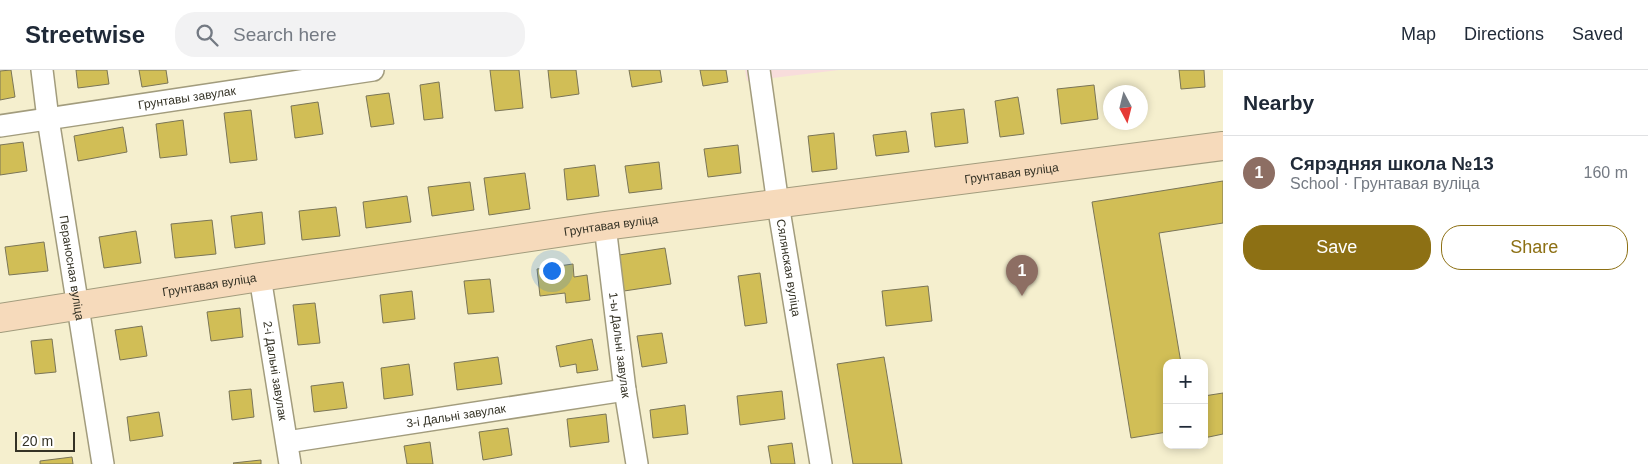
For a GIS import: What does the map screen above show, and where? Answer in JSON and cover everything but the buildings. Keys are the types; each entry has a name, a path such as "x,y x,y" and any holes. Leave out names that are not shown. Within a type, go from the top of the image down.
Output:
{"main road":[{"name":"Грунтавая вуліца","path":"0,318 605,226 1223,146"}],"street":[{"name":"Пераносная вуліца","path":"42,70 48,119 103,464"},
{"name":"Грунтавы завулак","path":"0,126 48,119 256,78 373,70"},
{"name":"Сялянская вуліца","path":"759,70 778,204 821,464"},
{"name":"1-ы Дальні завулак","path":"605,226 625,390 637,464"},
{"name":"2-і Дальні завулак","path":"260,277 290,464"},
{"name":"3-і Дальні завулак","path":"287,442 625,390"}],"shaded area":[{"path":"745,70 839,70 747,81"}],"place":[{"name":"Сярэдняя школа №13","path":"1022,296"}]}
